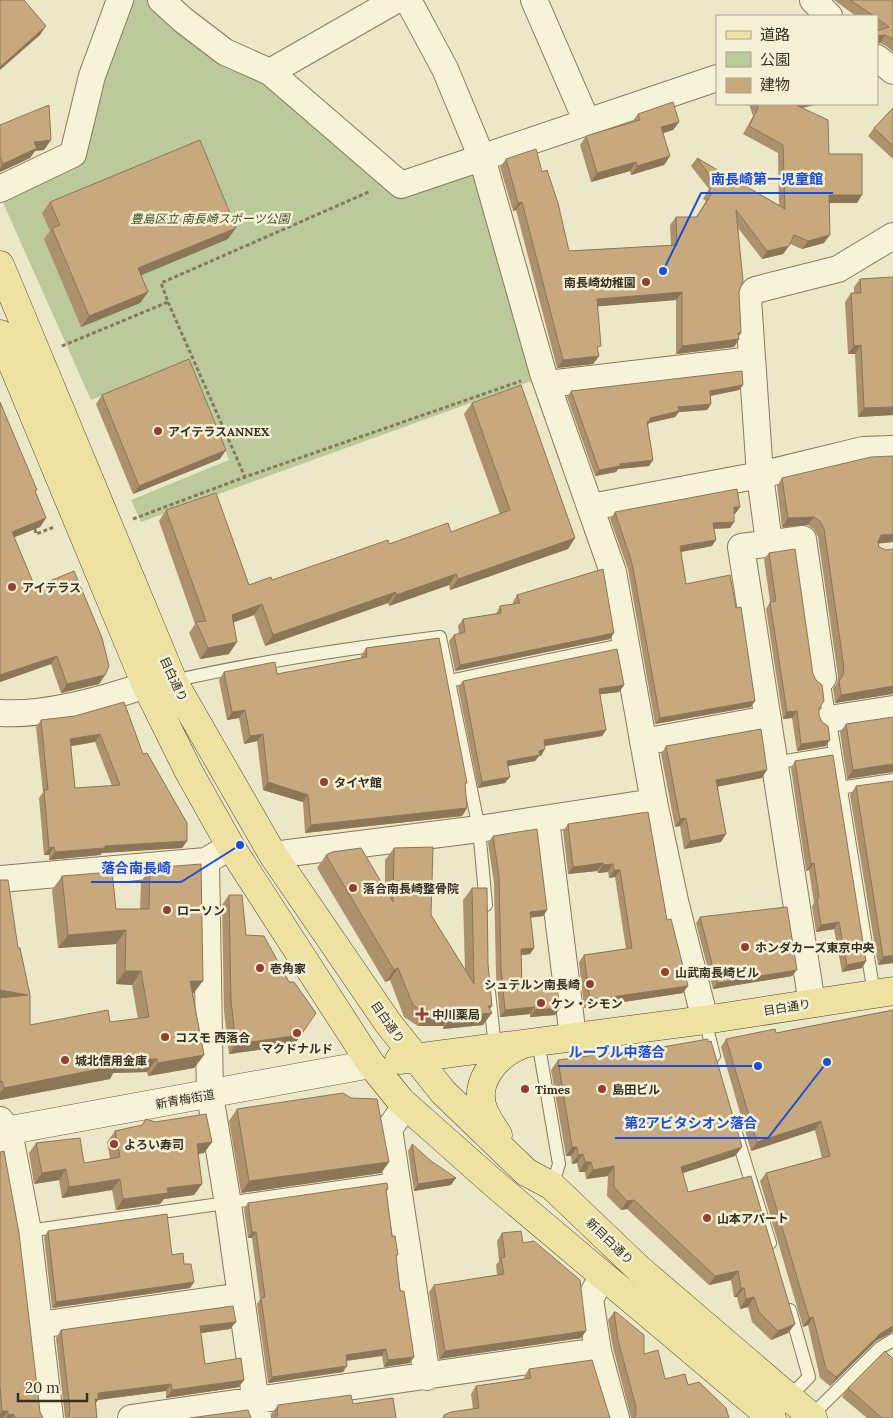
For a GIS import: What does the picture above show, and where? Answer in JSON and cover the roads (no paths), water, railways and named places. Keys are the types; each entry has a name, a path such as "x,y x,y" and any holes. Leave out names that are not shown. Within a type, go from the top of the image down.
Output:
{"main road":[{"name":"目白通り","path":"0,265 173,681 272,855 414,1058"},
{"path":"0,334 146,685 190,772 232,847 370,1064"},
{"name":"目白通り","path":"370,1064 705,1020 883,993"},
{"path":"526,1172 492,1126 480,1098 486,1074 495,1062 515,1048 534,1041"},
{"name":"新目白通り","path":"414,1058 443,1092 526,1172 552,1186 780,1408"},
{"name":"新青梅街道","path":"3,1128 210,1095 370,1064"},
{"name":"新目白通り","path":"370,1064 406,1105 603,1275 780,1408 812,1417"}],"street":[{"path":"0,189 73,154 92,76 120,0"},
{"path":"162,0 183,20 225,52 270,72 401,185 716,78"},
{"path":"270,72 396,0"},
{"path":"408,0 445,69 482,158 546,378 613,572 654,802 675,901 705,1020"},
{"path":"534,0 587,122"},
{"path":"813,0 828,15"},
{"path":"878,59 893,71"},
{"path":"769,543 760,475 748,299 755,290 838,269 893,236"},
{"path":"546,378 752,360"},
{"path":"591,507 760,475 863,450 893,449"},
{"path":"812,1004 741,547 803,539 823,678"},
{"path":"0,712 25,714 124,692 146,685"},
{"path":"829,719 893,709"},
{"path":"643,742 768,719"},
{"path":"272,855 546,820 654,802"},
{"path":"546,820 573,1037"},
{"path":"0,879 206,861 232,847"},
{"path":"206,861 210,1095 228,1204 256,1409"},
{"path":"406,1105 389,1129 426,1377"},
{"path":"3,1128 28,1231 50,1418"},
{"path":"603,1275 590,1299 598,1351 616,1418"},
{"path":"39,1325 241,1296"},
{"path":"131,1418 256,1409 426,1377 598,1351"}],"lane":[{"path":"173,681 263,662 344,648 440,637 479,829 486,883 486,920"},
{"path":"449,681 626,644"},
{"path":"823,678 839,788 883,993"},
{"path":"774,763 834,753"},
{"path":"839,788 893,780"},
{"path":"488,976 495,1047"},
{"path":"705,1020 716,1065"},
{"path":"534,1041 559,1164 552,1186"},
{"path":"732,1119 774,1255"},
{"path":"28,1231 396,1179"},
{"path":"780,1408 809,1377 787,1302"},
{"path":"812,1417 884,1352 893,1340"}],"place":[{"name":"南長崎第一児童館","path":"663,271"},
{"name":"南長崎幼稚園","path":"646,282"},
{"name":"アイテラスANNEX","path":"158,431"},
{"name":"アイテラス","path":"12,587"},
{"name":"タイヤ館","path":"324,782"},
{"name":"落合南長崎","path":"240,845"},
{"name":"落合南長崎整骨院","path":"353,888"},
{"name":"ローソン","path":"167,910"},
{"name":"ホンダカーズ東京中央","path":"745,947"},
{"name":"壱角家","path":"260,968"},
{"name":"山武南長崎ビル","path":"665,972"},
{"name":"シュテルン南長崎","path":"590,984"},
{"name":"ケン・シモン","path":"541,1003"},
{"name":"中川薬局","path":"422,1014"},
{"name":"マクドナルド","path":"297,1033"},
{"name":"コスモ 西落合","path":"165,1037"},
{"name":"城北信用金庫","path":"65,1060"},
{"name":"第2アビタシオン落合","path":"827,1062"},
{"name":"ルーブル中落合","path":"758,1066"},
{"name":"Times","path":"525,1089"},
{"name":"島田ビル","path":"602,1089"},
{"name":"よろい寿司","path":"114,1144"},
{"name":"山本アパート","path":"707,1218"}],"park label":[{"name":"豊島区立 南長崎スポーツ公園","path":"210,218"}]}
